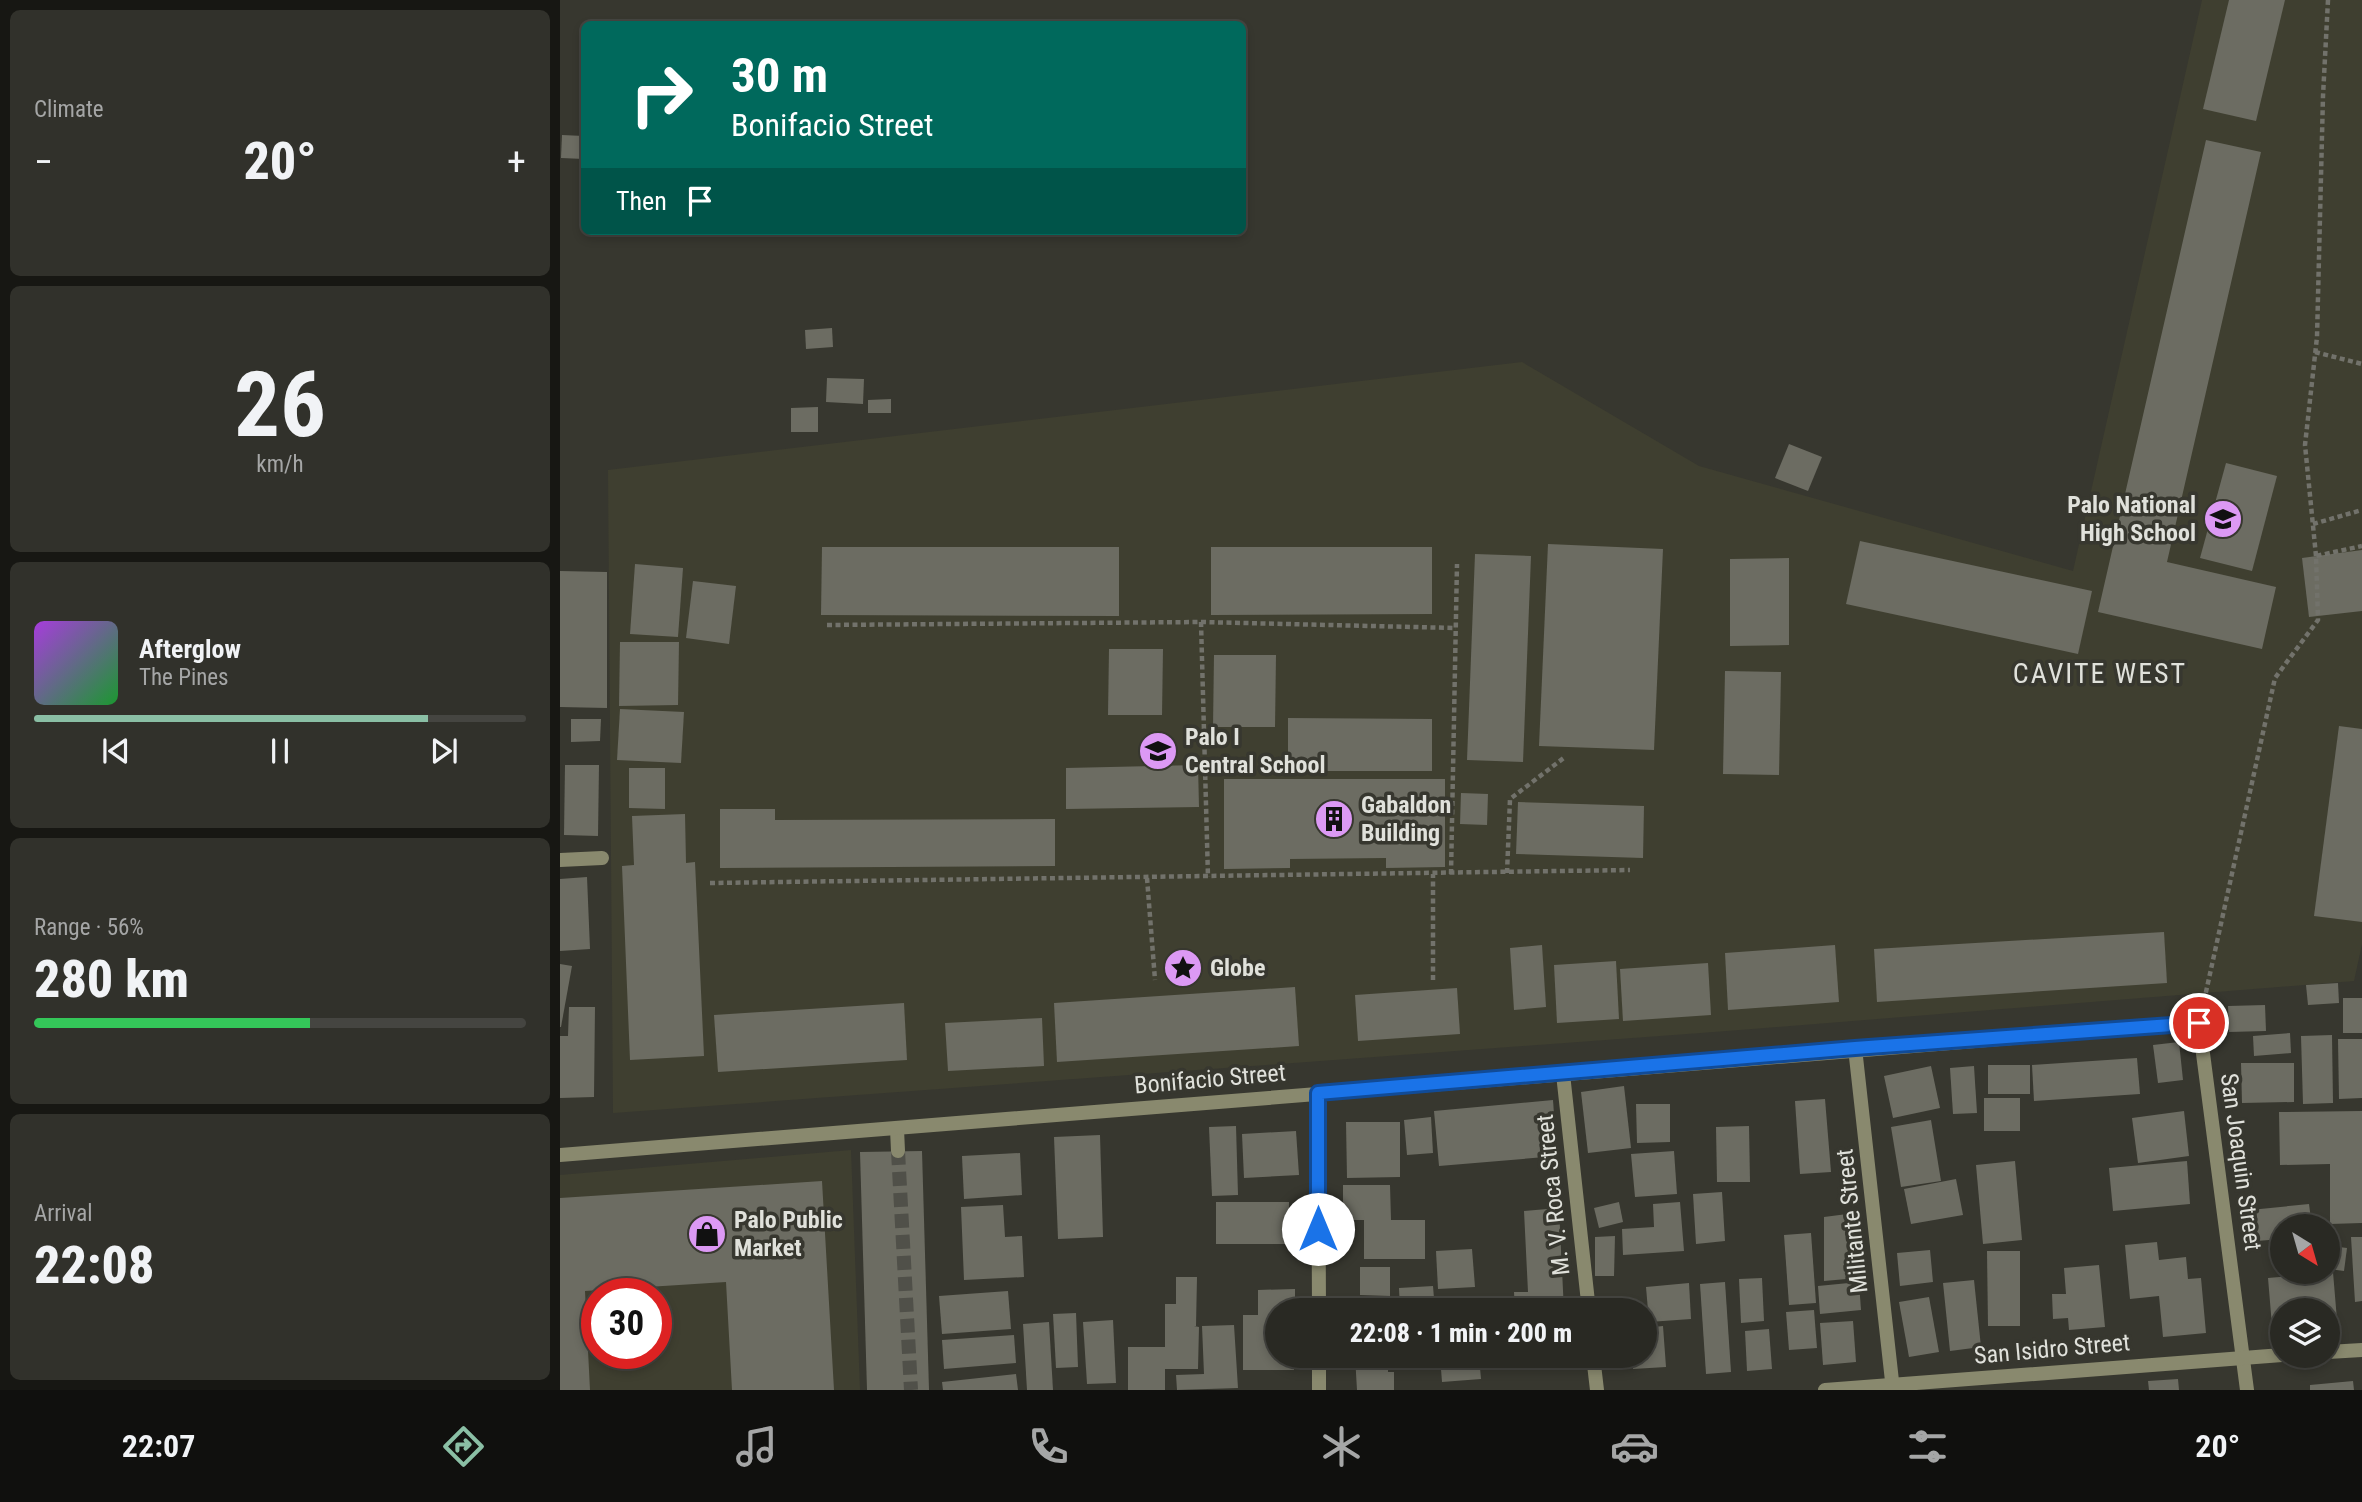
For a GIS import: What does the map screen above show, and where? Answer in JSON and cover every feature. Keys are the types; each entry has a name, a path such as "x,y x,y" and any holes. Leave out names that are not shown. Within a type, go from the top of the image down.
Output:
{"street":[{"path":"560,860 601,858"},
{"name":"Bonifacio Street","path":"560,1155 1855,1048 2199,1023"},
{"name":"San Joaquin Street","path":"2199,1023 2247,1390"},
{"name":"Militante Street","path":"1855,1048 1893,1387"},
{"name":"M. V. Roca Street","path":"1563,1074 1588,1298"},
{"path":"1318,1093 1319,1298"},
{"path":"897,1129 898,1151"},
{"path":"2340,1351 2362,1350"},
{"name":"San Isidro Street","path":"1825,1390 1893,1387 2270,1356"},
{"path":"1319,1368 1319,1390"},
{"path":"1595,1368 1597,1390"}],"path":[{"path":"2199,1023 2275,678 2318,620 2316,556 2305,445 2315,352 2328,0"},
{"path":"2315,352 2362,364"},
{"path":"2313,524 2362,510"},
{"path":"2316,556 2362,546"},
{"path":"1451,874 1457,564"},
{"path":"827,625 1201,622 1456,628"},
{"path":"1201,622 1208,877"},
{"path":"1507,873 1510,799 1565,757"},
{"path":"710,883 1630,870"},
{"path":"1433,874 1433,980"},
{"path":"1147,878 1155,980"}],"shaded area":[{"name":"Palo I Central School","path":"2202,0 2362,0 2362,944 2354,981 1714,1032 613,1113 608,470 1522,362 1699,466 2073,571"},
{"name":"Palo Public Market","path":"851,1150 860,1390 560,1390 560,1175"}],"building":[{"path":"2229,0 2285,0 2256,121 2203,109"},
{"path":"562,135 581,136 581,159 561,158"},
{"path":"2206,140 2261,152 2167,562 2276,587 2262,649 2098,612"},
{"path":"832,328 833,347 806,349 805,330"},
{"path":"827,378 864,379 863,404 826,402"},
{"path":"891,399 891,413 868,413 868,400"},
{"path":"818,407 818,432 791,432 791,408"},
{"path":"1789,444 1822,457 1808,491 1775,478"},
{"path":"2226,463 2277,476 2252,571 2200,558"},
{"path":"1860,541 2092,591 2078,654 1846,604"},
{"path":"1548,544 1663,549 1654,750 1539,746"},
{"path":"822,547 1119,547 1119,616 821,615"},
{"path":"1211,547 1432,547 1432,614 1211,615"},
{"path":"2362,550 2362,611 2309,617 2302,558"},
{"path":"1475,554 1531,556 1523,762 1467,760"},
{"path":"1789,558 1789,645 1730,646 1730,559"},
{"path":"635,564 683,568 678,637 630,634"},
{"path":"560,571 607,572 607,708 560,707"},
{"path":"693,581 736,586 729,644 686,638"},
{"path":"620,642 679,642 678,705 619,706"},
{"path":"1109,649 1163,649 1162,715 1108,715"},
{"path":"1214,655 1276,655 1275,727 1213,727"},
{"path":"1725,671 1781,672 1779,775 1723,774"},
{"path":"620,709 684,712 681,763 617,760"},
{"path":"1288,718 1432,719 1432,771 1288,771"},
{"path":"571,719 601,719 600,741 571,742"},
{"path":"2339,726 2362,729 2362,922 2314,916"},
{"path":"565,765 599,765 598,836 564,835"},
{"path":"1198,765 1199,807 1066,809 1066,768"},
{"path":"629,768 665,768 665,809 629,808"},
{"name":"Gabaldon Building","path":"1224,779 1445,779 1445,867 1386,868 1386,858 1290,859 1290,868 1224,869"},
{"path":"1461,793 1488,794 1487,825 1460,824"},
{"path":"1518,802 1644,806 1643,858 1516,854"},
{"path":"720,809 775,809 775,820 1055,819 1055,866 720,868"},
{"path":"685,814 686,863 695,862 704,1056 630,1060 622,866 634,865 632,816"},
{"path":"587,877 590,949 560,951 560,879"},
{"path":"2164,932 2167,983 1877,1002 1874,949"},
{"path":"1542,945 1546,1007 1514,1010 1510,948"},
{"path":"1835,945 1839,1002 1728,1010 1725,953"},
{"path":"1616,961 1619,1019 1557,1023 1554,965"},
{"path":"1708,963 1711,1015 1623,1021 1620,969"},
{"path":"560,964 572,966 561,1027 560,1027"},
{"path":"2338,983 2339,1003 2308,1005 2306,985"},
{"path":"1295,987 1299,1046 1057,1062 1054,1003"},
{"path":"1457,988 1460,1034 1358,1041 1355,995"},
{"path":"2343,998 2362,998 2362,1033 2343,1033"},
{"path":"904,1003 907,1060 718,1072 714,1015"},
{"path":"2265,1005 2266,1031 2229,1032 2228,1006"},
{"path":"569,1007 595,1007 594,1097 560,1098 560,1036 568,1036"},
{"path":"1042,1018 1044,1066 948,1071 945,1023"},
{"path":"2290,1033 2291,1053 2254,1056 2253,1036"},
{"path":"2332,1035 2333,1103 2303,1104 2301,1036"},
{"path":"2338,1039 2362,1039 2362,1098 2339,1099"},
{"path":"2179,1042 2183,1080 2158,1083 2153,1045"},
{"path":"2137,1058 2140,1094 2034,1101 2032,1065"},
{"path":"2241,1063 2294,1063 2294,1102 2242,1103"},
{"path":"1988,1065 2030,1065 2030,1094 1988,1094"},
{"path":"1931,1066 1940,1108 1893,1118 1884,1076"},
{"path":"1974,1066 1977,1113 1953,1114 1950,1068"},
{"path":"1624,1086 1631,1148 1588,1153 1581,1092"},
{"path":"1984,1098 2020,1098 2020,1131 1984,1131"},
{"path":"1825,1099 1831,1172 1800,1174 1795,1101"},
{"path":"1553,1100 1557,1156 1439,1166 1434,1111"},
{"path":"1636,1104 1670,1104 1670,1142 1637,1143"},
{"path":"2184,1111 2189,1156 2138,1163 2132,1118"},
{"path":"2362,1111 2362,1223 2340,1224 2340,1214 2330,1214 2330,1164 2280,1165 2279,1112"},
{"path":"1431,1117 1433,1153 1407,1155 1404,1120"},
{"path":"1931,1120 1941,1181 1901,1187 1891,1127"},
{"path":"1346,1122 1400,1122 1400,1177 1347,1178"},
{"path":"1236,1126 1238,1195 1212,1196 1209,1127"},
{"path":"1749,1126 1750,1182 1717,1182 1716,1127"},
{"path":"1296,1131 1299,1175 1244,1178 1242,1134"},
{"path":"1100,1135 1103,1237 1058,1239 1054,1137"},
{"path":"922,1151 929,1390 867,1390 860,1152"},
{"path":"1674,1151 1677,1194 1635,1197 1631,1154"},
{"path":"1020,1153 1022,1195 964,1199 962,1156"},
{"path":"2015,1161 2022,1240 1983,1244 1976,1165"},
{"path":"2187,1161 2190,1204 2113,1211 2109,1168"},
{"path":"1956,1179 1963,1215 1911,1224 1904,1189"},
{"path":"822,1181 834,1390 732,1390 726,1282 672,1285 672,1278 581,1278 581,1369 589,1369 590,1390 560,1390 560,1198"},
{"path":"1343,1185 1390,1185 1391,1220 1425,1220 1425,1259 1364,1259 1364,1220 1343,1220"},
{"path":"1722,1192 1725,1241 1696,1244 1693,1194"},
{"path":"1216,1202 1289,1202 1289,1244 1216,1244"},
{"path":"1619,1202 1623,1222 1599,1228 1594,1208"},
{"path":"1680,1202 1684,1251 1623,1255 1622,1229 1654,1227 1653,1204"},
{"path":"2309,1204 2310,1214 2270,1214 2270,1246 2269,1240 2244,1242 2240,1211"},
{"path":"1003,1205 1005,1237 1022,1236 1024,1277 964,1280 961,1207"},
{"path":"1559,1208 1563,1298 1514,1298 1514,1292 1528,1292 1524,1211"},
{"path":"1855,1213 1858,1278 1824,1281 1824,1217"},
{"path":"1811,1233 1816,1303 1789,1305 1784,1235"},
{"path":"1615,1236 1614,1276 1595,1276 1595,1237"},
{"path":"2351,1237 2362,1237 2362,1301 2355,1302"},
{"path":"2157,1242 2159,1260 2186,1257 2188,1279 2201,1278 2206,1333 2163,1337 2159,1296 2130,1299 2125,1245"},
{"path":"2340,1247 2347,1248 2344,1271 2340,1270"},
{"path":"1472,1249 1475,1287 1438,1289 1436,1251"},
{"path":"1930,1250 1933,1282 1900,1286 1897,1253"},
{"path":"1987,1251 2020,1251 2020,1326 1988,1326"},
{"path":"2099,1265 2105,1327 2069,1330 2068,1318 2053,1319 2052,1294 2066,1294 2064,1268"},
{"path":"1360,1267 1390,1267 1390,1296 1360,1295"},
{"path":"1176,1277 1197,1277 1194,1326 1199,1327 1198,1369 1165,1369 1165,1390 1128,1390 1128,1347 1165,1347 1165,1304 1176,1304"},
{"path":"1762,1278 1764,1321 1741,1323 1739,1279"},
{"path":"2268,1278 2270,1284 2334,1284 2335,1298 2270,1298 2270,1302"},
{"path":"1974,1280 1981,1347 1950,1351 1943,1283"},
{"path":"1725,1282 1731,1372 1706,1374 1700,1284"},
{"path":"1859,1282 1861,1310 1820,1314 1818,1286"},
{"path":"1689,1283 1691,1319 1657,1321 1657,1298 1647,1298 1646,1287"},
{"path":"1433,1286 1434,1298 1399,1298 1399,1288"},
{"path":"1295,1289 1295,1298 1265,1298 1265,1368 1294,1370 1243,1370 1243,1315 1258,1315 1258,1290"},
{"path":"1008,1291 1011,1329 942,1334 939,1296"},
{"path":"1929,1297 1939,1352 1909,1357 1899,1302"},
{"path":"1814,1310 1817,1348 1789,1350 1786,1312"},
{"path":"1076,1313 1078,1367 1056,1368 1053,1314"},
{"path":"1113,1320 1116,1383 1087,1384 1083,1322"},
{"path":"1853,1321 1856,1362 1823,1365 1820,1323"},
{"path":"1049,1322 1053,1390 1027,1390 1023,1324"},
{"path":"1234,1325 1238,1388 1177,1390 1176,1375 1204,1374 1202,1326"},
{"path":"1663,1326 1666,1367 1657,1368 1657,1327"},
{"path":"1769,1329 1772,1369 1747,1371 1745,1331"},
{"path":"1014,1335 1016,1363 944,1369 942,1340"},
{"path":"1356,1368 1388,1368 1388,1372 1394,1372 1394,1390 1357,1390"},
{"path":"1441,1368 1480,1368 1481,1379 1442,1382"},
{"path":"1016,1374 1018,1390 943,1390 942,1382"},
{"path":"2178,1379 2179,1390 2149,1390 2148,1381"},
{"path":"2353,1381 2354,1390 2310,1390 2310,1385"}],"tunnel":[{"path":"898,1151 911,1390"}],"place":[{"name":"Palo National High School","path":"2223,519"},
{"name":"Palo I Central School","path":"1158,751"},
{"name":"Gabaldon Building","path":"1334,819"},
{"name":"Globe","path":"1183,968"},
{"name":"Palo Public Market","path":"707,1234"}],"district":[{"name":"CAVITE WEST","path":"2100,673"}],"route":[{"path":"1318,1229 1318,1093 1855,1048 2199,1023"}]}
